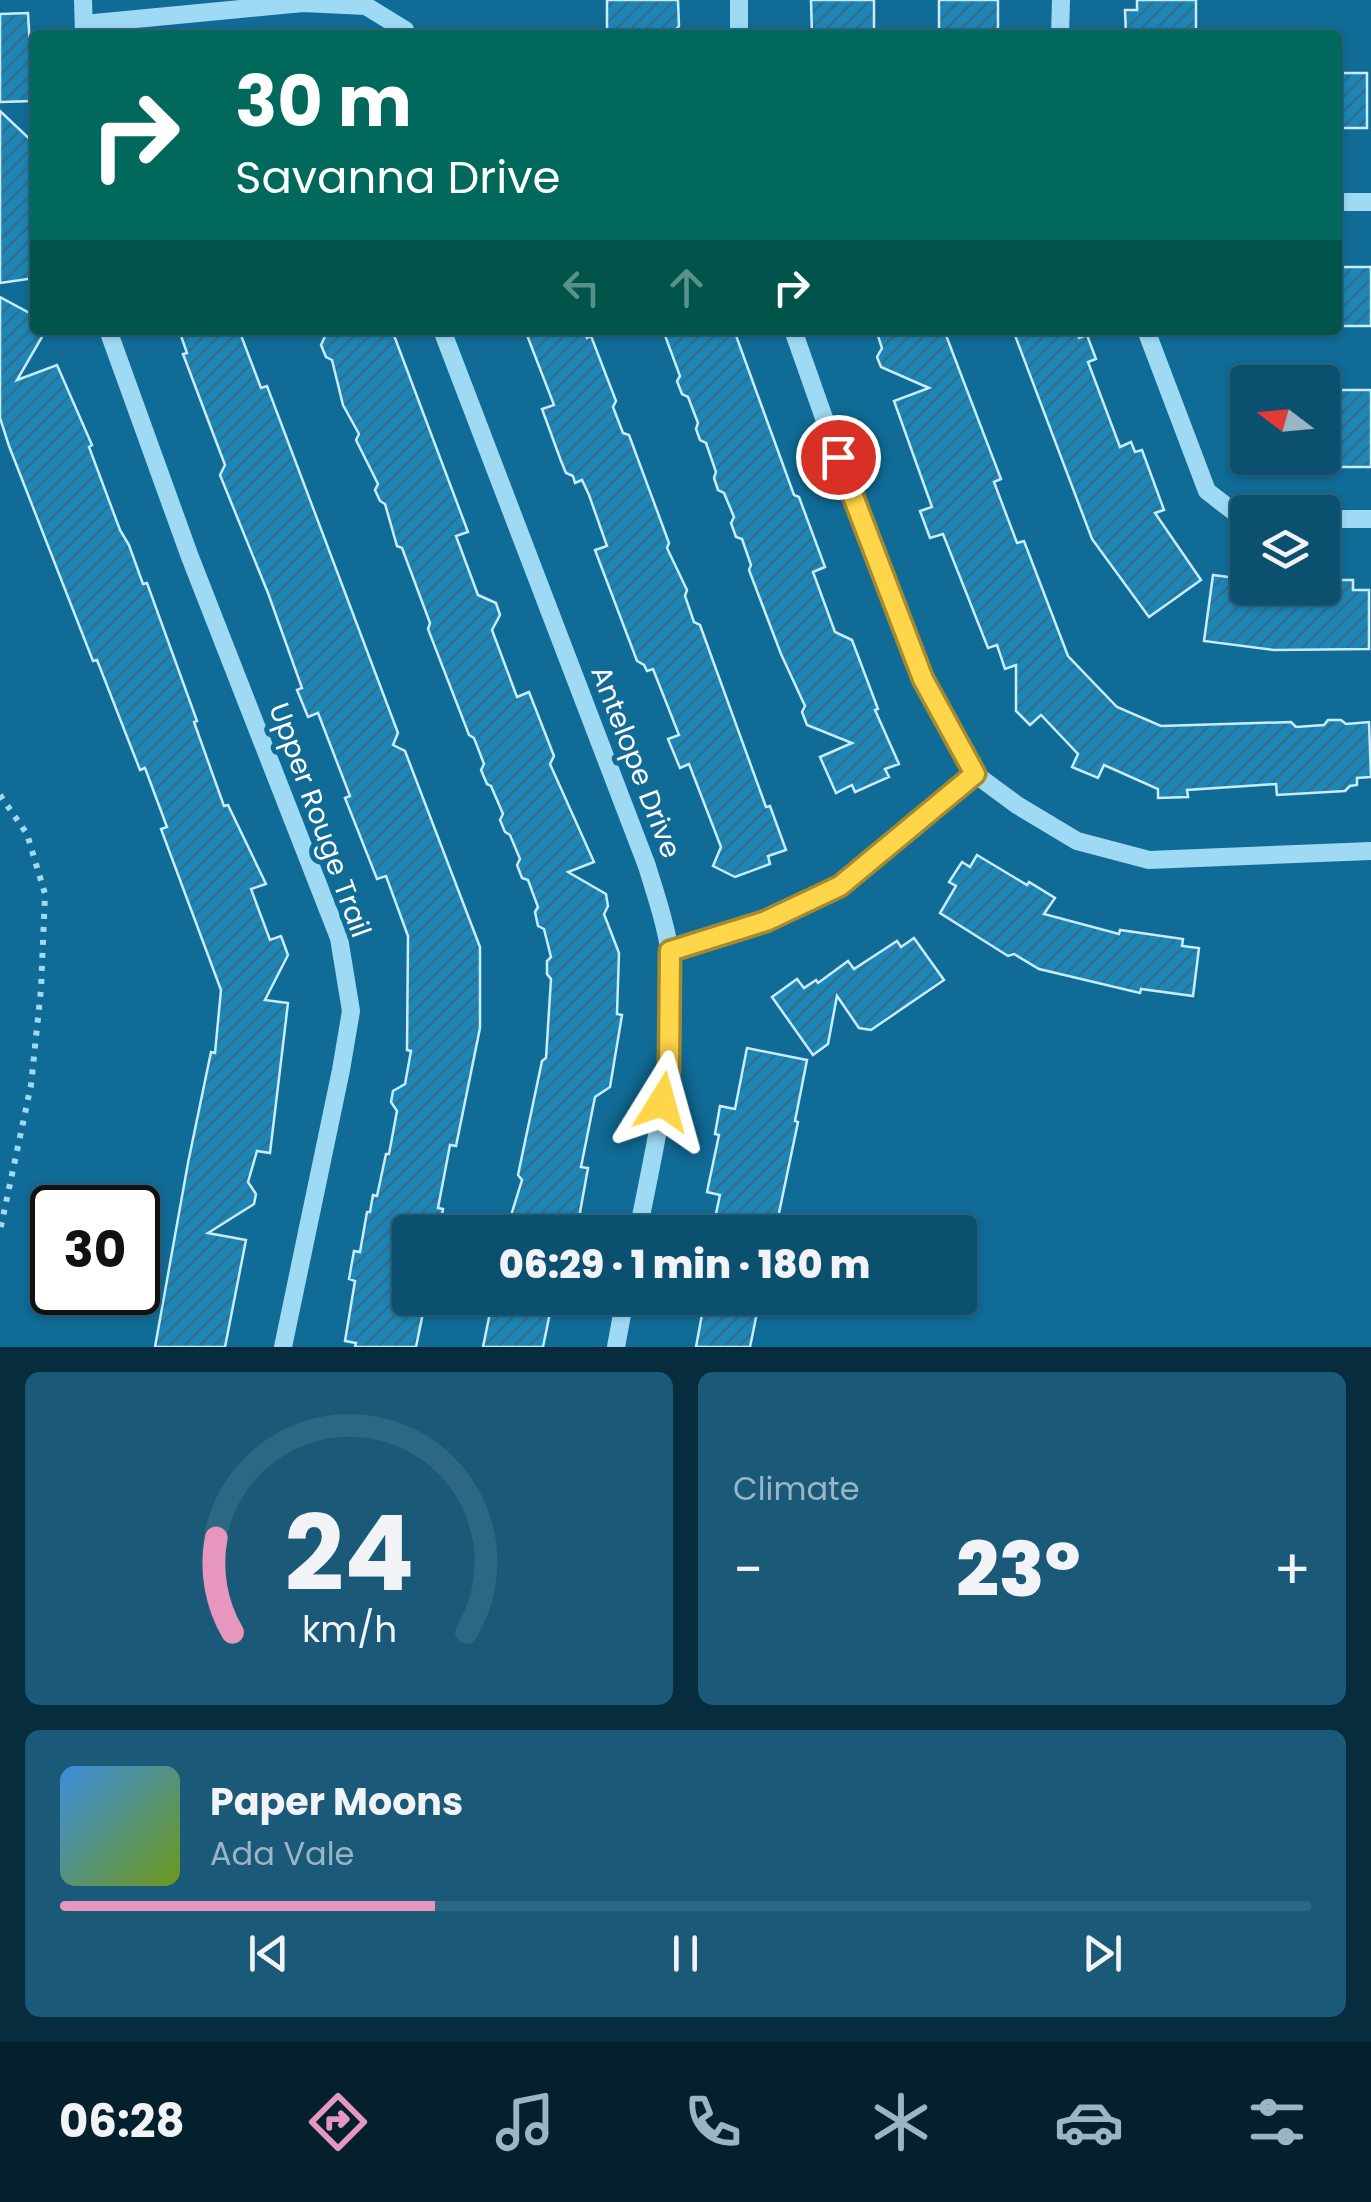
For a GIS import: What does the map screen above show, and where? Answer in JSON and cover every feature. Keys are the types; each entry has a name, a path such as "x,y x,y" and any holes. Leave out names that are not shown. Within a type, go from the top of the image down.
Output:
{"street":[{"path":"83,0 84,29 304,2 366,6 405,30"},
{"path":"739,0 739,30"},
{"path":"1060,30 1061,0"},
{"path":"1342,202 1371,202"},
{"name":"Upper Rouge Trail","path":"110,335 190,557 339,938 351,1010 342,1070 283,1347"},
{"name":"Antelope Drive","path":"444,335 647,866 670,951 669,1070 641,1215"},
{"path":"795,335 923,679 975,774 1078,840 1149,860 1371,851"},
{"path":"1148,335 1206,491 1230,510"},
{"path":"1340,519 1371,519"},
{"path":"670,951 766,921 840,886 975,774"},
{"path":"616,1347 622,1315"}],"path":[{"path":"0,795 27,834 44,894 41,989 30,1086 0,1231"}],"building":[{"path":"607,0 678,0 679,26 675,30 607,28"},
{"path":"811,0 874,0 874,30 812,30"},
{"path":"939,0 998,0 998,30 939,30"},
{"path":"1137,0 1196,0 1196,30 1126,30 1125,10 1137,10"},
{"path":"28,13 30,101 0,102 0,14"},
{"path":"1342,73 1367,73 1367,128 1342,128"},
{"path":"0,111 30,139 30,279 0,283"},
{"path":"1342,267 1371,267 1371,326 1342,326"},
{"path":"0,297 30,313 30,335 43,335 17,380 57,365 92,445 89,447 120,530 143,584 147,583 224,806 228,805 266,884 251,889 270,940 281,936 288,955 265,1000 288,1003 270,1153 257,1151 248,1182 256,1194 254,1204 208,1233 246,1240 225,1347 155,1347 188,1163 211,1052 215,1053 221,990 161,829 167,827 145,768 140,770 97,660 93,661 0,418"},
{"path":"181,335 241,335 261,388 267,386 398,733 393,745 405,751 480,947 480,1028 456,1146 450,1145 438,1208 443,1209 442,1215 392,1215 392,1315 423,1315 416,1347 355,1347 356,1343 345,1341 355,1281 349,1279 354,1251 360,1252 367,1212 373,1195 377,1196 389,1154 397,1111 391,1102 393,1091 405,1084 411,1051 407,1050 408,936 386,876 377,879 345,798 350,796 318,713 308,717 297,690 302,688 220,475 225,465 183,354 187,353"},
{"path":"326,335 394,335 468,532 456,536 478,595 496,603 500,615 492,630 517,697 529,692 554,756 550,764 594,862 568,872 606,894 608,906 604,914 619,953 617,1014 622,1015 610,1087 595,1097 581,1167 588,1168 580,1215 511,1215 522,1180 518,1175 542,1061 546,1058 551,979 547,961 551,957 544,929 538,926 538,907 528,880 522,878 517,865 520,859 500,820 503,814 481,770 484,764 428,629 430,623 402,548 397,546 385,504 375,490 378,484 356,440 359,434 343,405 332,360 326,357 321,345"},
{"path":"527,335 591,336 616,401 613,407 623,433 629,435 669,543 667,548 687,590 685,596 694,622 700,625 766,807 770,806 786,850 768,856 770,864 735,877 713,866 721,847 689,764 680,768 668,739 679,735 653,669 647,671 637,661 595,550 607,546 589,495 582,480 575,483 561,461 542,409 554,405"},
{"path":"665,335 736,335 794,495 799,497 825,567 813,572 835,632 852,640 878,709 875,710 899,764 885,769 889,777 855,792 852,785 836,793 820,757 852,743 807,725 802,712 805,706 749,570 751,565 742,539 736,537 731,523 734,517 724,493 718,490 706,443 700,440 688,397 682,394 677,381 680,376"},
{"path":"878,335 946,335 1001,479 994,482 1017,543 1024,541 1068,656 1117,707 1161,726 1291,722 1296,727 1324,725 1328,720 1346,724 1369,722 1371,777 1357,778 1357,785 1345,791 1277,795 1276,784 1187,790 1188,797 1158,798 1158,789 1104,765 1098,778 1072,767 1078,754 1041,715 1030,725 1016,711 1016,665 1005,669 997,645 988,648 943,534 930,538 920,511 932,507 894,401 929,388 881,367 877,357 882,348"},
{"path":"1015,335 1087,335 1096,359 1088,362 1120,447 1131,442 1135,452 1142,450 1164,510 1155,513 1201,580 1149,617 1092,539"},
{"path":"1340,390 1371,390 1371,467 1340,467"},
{"path":"1213,575 1230,577 1230,605 1340,605 1340,580 1353,580 1353,590 1369,590 1369,649 1274,650 1204,641"},
{"path":"977,855 1055,898 1044,914 1119,934 1120,930 1183,939 1182,946 1199,948 1193,996 1141,989 1140,993 1039,969 1014,954 1008,956 940,913 956,886 949,882 962,862 970,867"},
{"path":"914,938 944,980 871,1030 859,1028 837,996 828,1044 813,1055 772,997 797,979 804,988 816,980 818,983 848,961 854,969 897,941 901,947"},
{"path":"747,1048 807,1060 779,1215 716,1215 720,1195 707,1192 719,1135 715,1134 720,1106 735,1109"},
{"path":"490,1315 550,1315 543,1347 483,1347"},
{"path":"702,1315 757,1315 750,1347 696,1347"}],"route":[{"path":"662,1102 669,1070 670,951 766,921 840,886 975,774 923,679 838,457"}]}
